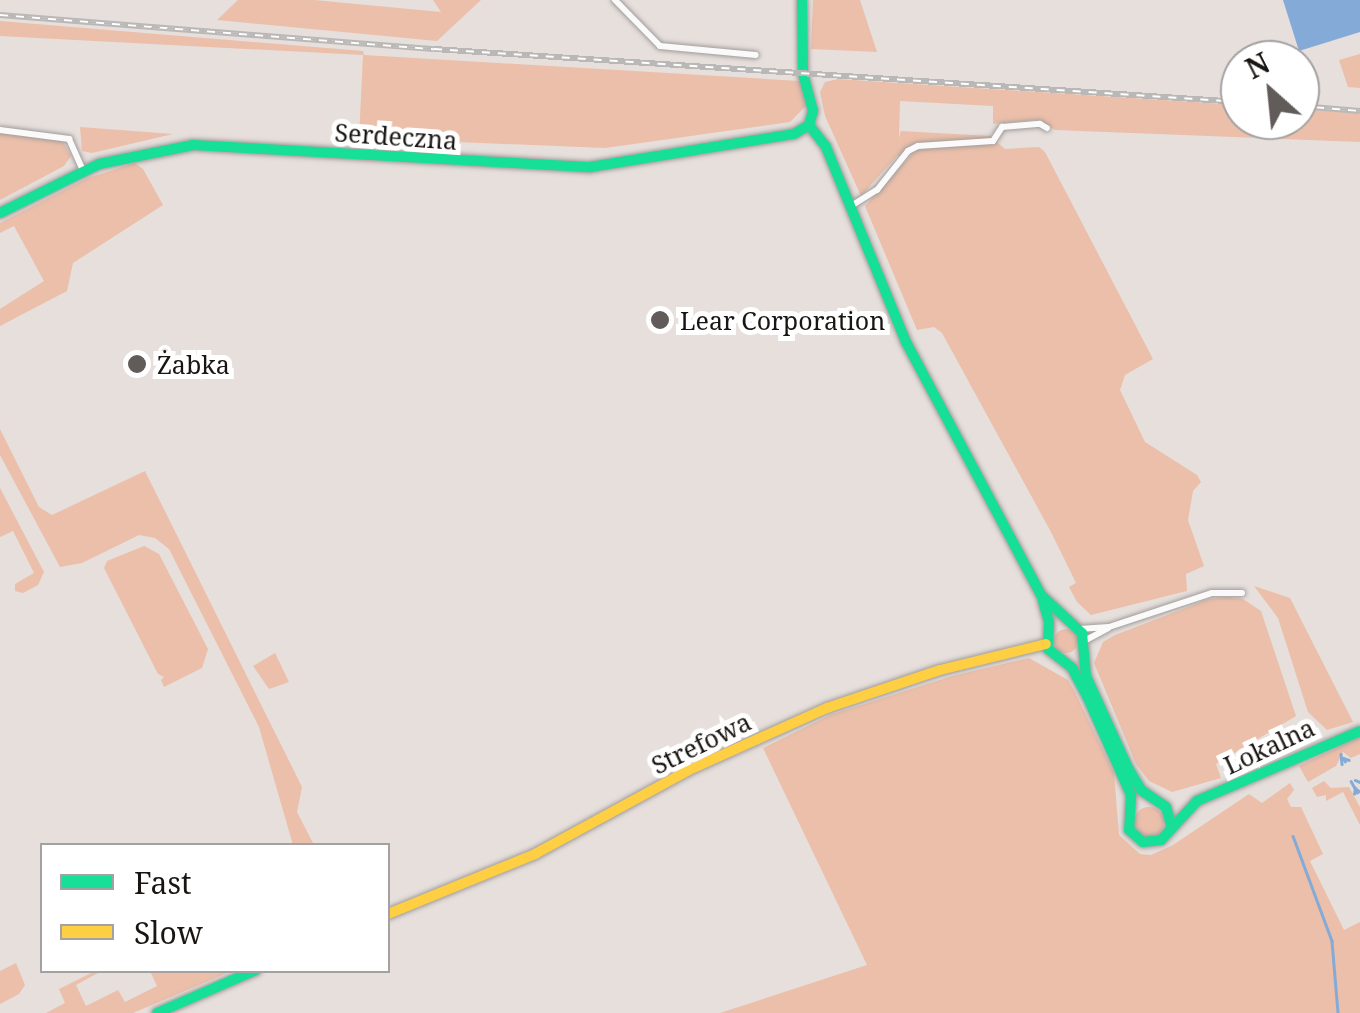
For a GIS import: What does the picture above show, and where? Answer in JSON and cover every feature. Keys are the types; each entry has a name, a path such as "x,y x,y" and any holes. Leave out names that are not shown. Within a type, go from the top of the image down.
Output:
{"street":[{"path":"616,0 660,46 756,55"},
{"path":"802,0 799,30 803,73 813,111 809,124 822,138 906,342 1041,595 1078,636 1086,676 1132,776 1150,799 1164,805 1171,824 1161,840 1137,840 1128,824 1133,806 1088,698 1064,660 1054,657 1046,644 1049,631 1041,595"},
{"name":"Serdeczna","path":"0,214 83,171 127,156 220,145 597,166 770,139 809,124"},
{"path":"851,206 878,190 908,152 918,146 993,141 1002,128 1040,124 1048,128"},
{"path":"0,130 58,134 68,139 83,171"},
{"path":"1049,631 1078,636 1212,593 1242,593"},
{"path":"1064,660 1078,636 1110,627"},
{"name":"Strefowa","path":"390,913 535,854 684,772 784,725 910,679 1046,644"},
{"name":"Lokalna","path":"1171,824 1197,802 1331,740 1360,731"},
{"path":"1133,806 1150,799"},
{"name":"Lokalna","path":"1164,805 1197,802"},
{"path":"157,1013 249,973"}],"shaded area":[{"path":"238,0 314,0 441,12 433,0 481,0 437,41 217,20"},
{"path":"813,0 860,0 877,52 811,49"},
{"path":"0,21 363,51 364,55 800,81 806,106 790,122 605,148 359,138 363,55 0,36"},
{"path":"1360,54 1360,88 1348,87 1339,60"},
{"path":"838,79 1220,104 1220,136 1055,130 1035,120 993,124 993,106 900,101 899,138 901,131 990,136 1005,149 1039,147 1045,152 1153,359 1125,375 1120,390 1145,442 1197,475 1201,482 1193,491 1188,520 1204,566 1186,574 1187,591 1091,615 1077,602 1069,587 1076,583 1051,532 942,333 934,327 917,330 865,206 912,154 897,156 861,196 825,116 820,92 825,82"},
{"path":"1320,110 1360,112 1360,142 1309,140 1320,140"},
{"path":"80,127 173,134 92,153 82,151"},
{"path":"0,133 52,136 63,142 71,156 64,166 0,200"},
{"path":"135,163 143,169 163,205 73,263 67,291 0,326 0,309 44,281 14,226 0,233 0,223 88,178"},
{"path":"0,429 39,507 52,515 145,471 302,787 297,812 313,843 292,843 259,727 169,549 155,538 139,535 82,563 60,567 0,455"},
{"path":"0,488 44,572 38,585 23,593 15,591 15,584 34,573 13,531 0,537"},
{"path":"144,546 159,554 208,649 202,668 164,687 164,677 158,674 104,568 107,561"},
{"path":"1254,586 1290,598 1353,722 1327,730 1308,712 1278,618"},
{"path":"1209,599 1243,599 1261,611 1296,716 1216,764 1221,778 1172,792 1149,781 1136,764 1094,663 1103,642 1115,635"},
{"path":"1066,629 1078,641 1066,653 1054,641"},
{"path":"275,653 289,682 269,689 253,666"},
{"path":"1029,658 1068,680 1075,692 1114,773 1119,835 1140,854 1151,855 1173,845 1249,794 1262,803 1290,783 1294,790 1287,799 1291,807 1301,807 1323,854 1310,861 1344,930 1360,922 1360,1013 720,1013 867,965 763,748 830,715 952,676"},
{"path":"1360,737 1360,754 1351,758 1343,752 1336,766 1308,782 1299,766"},
{"path":"1324,781 1331,788 1349,787 1360,807 1360,825 1343,792 1326,801 1326,795 1317,797 1312,788"},
{"path":"1149,807 1163,816 1164,822 1155,836 1149,837 1135,828 1134,822 1143,808"},
{"path":"16,963 25,985 19,994 0,1004 0,971"},
{"path":"91,973 98,973 76,985 86,1006 118,990 125,1002 157,986 151,973 227,973 133,1013 46,1013 65,1003 59,989"}],"water":[{"path":"1283,0 1360,0 1360,32 1320,44 1320,40 1296,40"}],"waterway":[{"path":"1341,754 1342,764"},
{"path":"1345,762 1343,758 1349,760"},
{"path":"1355,780 1360,782"},
{"path":"1351,781 1357,792"},
{"path":"1354,794 1355,788 1359,791"},
{"path":"1293,836 1332,941 1338,1013"}],"railway":[{"path":"0,15 434,49 1220,101"},
{"path":"1320,108 1360,111"}],"traffic: fast":[{"path":"0,213 99,164 193,145 590,167 794,134 809,125 813,111 803,73 802,0"},
{"path":"809,125 826,147 906,342 1041,595 1082,633 1086,676 1128,768 1141,790 1166,807 1171,825"},
{"path":"1043,601 1049,622 1048,649 1072,668 1088,698 1131,795 1129,830 1143,842 1161,840 1197,801 1360,731"},
{"path":"157,1013 249,973"}],"traffic: slow":[{"path":"390,913 535,854 689,770 827,708 940,670 1046,644"}],"place":[{"name":"Lear Corporation","path":"660,320"},
{"name":"Żabka","path":"137,364"}]}
